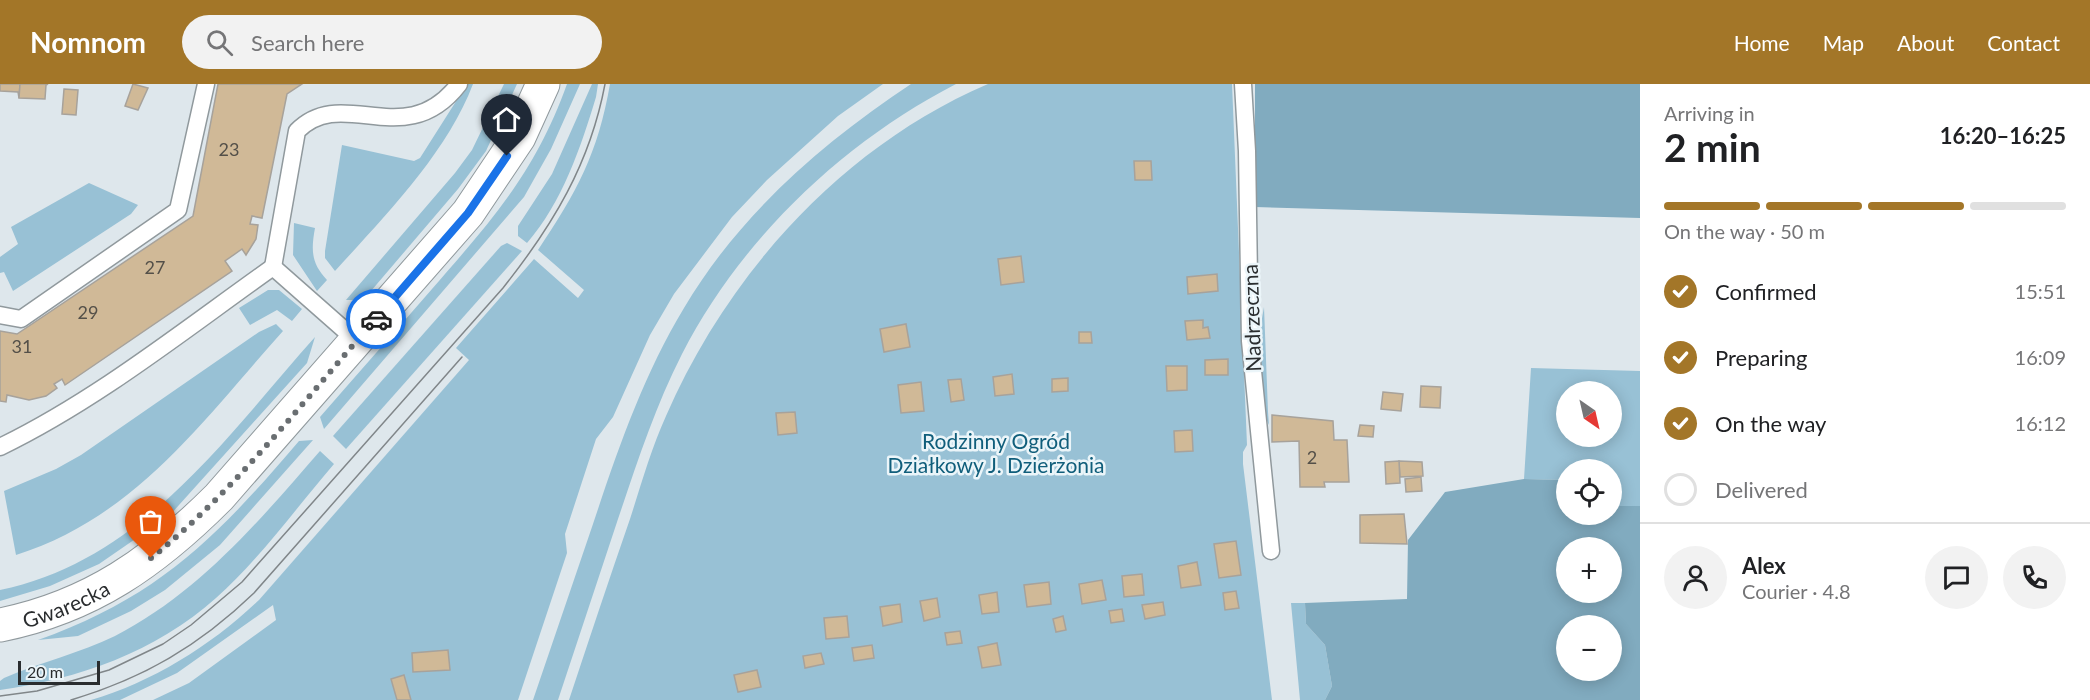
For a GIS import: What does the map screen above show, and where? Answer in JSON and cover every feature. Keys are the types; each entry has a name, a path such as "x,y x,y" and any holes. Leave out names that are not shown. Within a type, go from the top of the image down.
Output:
{"street":[{"name":"Gwarecka","path":"0,625 58,609 109,586 134,572 185,531 219,497 440,246 495,176 519,137 543,84"}],"lane":[{"path":"0,315 21,319 178,210 206,84"},
{"path":"0,447 38,429 120,375 273,267 297,131 305,119 321,109 337,105 409,115 427,110 450,97 459,84"},
{"name":"Nadrzeczna","path":"1243,84 1247,151 1250,341 1271,551"},
{"path":"273,267 357,340"}],"green space":[{"path":"467,84 473,84 462,110 431,159 413,183 335,271 325,258 325,251 342,145 414,161 420,158"},
{"path":"504,84 517,84 486,151 458,189 371,291 353,300 346,300 472,150"},
{"path":"567,84 580,84 551,149 524,197 324,429 320,417 474,240 510,194 541,144"},
{"path":"592,84 598,84 596,97 569,174 550,210 527,243 518,236 518,226 552,174"},
{"path":"610,84 883,84 838,116 767,180 732,217 674,294 650,335 613,417 596,439 565,534 567,553 518,700 153,700 189,683 276,620 273,605 177,673 120,700 91,700 137,683 181,660 222,632 259,600 469,360 456,348 534,259 578,298 584,290 538,250 564,209 584,171 599,131"},
{"path":"911,84 956,84 873,135 798,198 734,272 706,312 672,374 647,435 558,700 533,700 622,441 656,360 684,308 730,242 785,183 846,131"},
{"name":"Rodzinny Ogród Działkowy J. Dzierżonia","path":"988,84 1232,84 1247,445 1243,452 1243,464 1272,700 569,700 646,467 666,416 692,363 722,313 757,264 796,220 839,179 885,142 935,110"},
{"path":"89,183 138,205 131,214 13,291 4,272 0,273 0,257 18,244 11,227"},
{"path":"294,223 315,228 313,243 315,262 327,280 317,291 293,255"},
{"path":"507,243 522,251 346,449 333,436 501,246"},
{"path":"268,290 279,290 302,309 292,321 277,310 250,325 239,308"},
{"path":"1264,307 1269,425 1260,397 1257,367"},
{"path":"276,324 283,331 195,431 132,491 97,516 59,538 16,555 4,491 56,469 81,455 259,332"},
{"path":"315,337 307,363 170,515 99,564 50,586 0,601 0,590 50,575 96,552 138,524 213,454"},
{"path":"1531,368 1640,371 1640,506 1622,506 1622,459 1556,459 1556,480 1524,479"},
{"path":"313,440 220,545 165,590 131,611 78,636 38,640 81,623 118,604 184,560 241,506 299,441"},
{"path":"320,451 334,464 247,567 193,617 168,634 115,660 58,679 0,690 0,681 4,678 115,636 174,599 226,554"},
{"path":"1291,603 1305,603 1306,624 1325,645 1332,686 1325,700 1300,700"}],"shaded area":[{"path":"1255,84 1640,84 1640,218 1255,207"},
{"path":"1524,479 1556,480 1556,525 1622,525 1622,506 1640,506 1640,700 1325,700 1332,686 1325,645 1306,624 1305,603 1407,599 1408,540 1445,492"}],"building":[{"path":"0,84 20,84 19,98 18,92 0,91"},
{"path":"20,84 48,84 45,99 19,98"},
{"path":"133,84 148,88 138,110 125,106"},
{"path":"218,84 302,84 287,94 262,218 252,216 250,224 258,225 256,239 246,255 242,249 225,261 232,271 65,385 62,379 54,384 57,388 46,396 29,400 7,395 6,402 0,401 0,331 17,334 193,216"},
{"path":"64,89 78,90 76,115 62,114"},
{"path":"1134,161 1151,161 1152,180 1135,180"},
{"path":"1021,256 1024,282 1001,285 998,259"},
{"path":"1217,274 1218,291 1188,294 1187,277"},
{"path":"1203,320 1203,328 1208,327 1210,338 1187,340 1185,321"},
{"path":"906,324 910,347 884,352 880,329"},
{"path":"1079,332 1091,332 1092,343 1079,343"},
{"path":"1228,359 1228,375 1205,375 1205,360"},
{"path":"1166,366 1187,366 1187,390 1167,391"},
{"path":"1012,374 1014,394 995,396 993,377"},
{"path":"1068,378 1068,391 1052,392 1052,379"},
{"path":"961,379 964,400 951,402 948,380"},
{"path":"921,382 924,411 901,413 898,385"},
{"path":"1421,386 1441,387 1440,408 1420,407"},
{"path":"1383,392 1403,394 1401,411 1381,409"},
{"path":"795,412 797,433 778,435 776,413"},
{"path":"1272,415 1333,421 1334,440 1347,440 1349,482 1324,482 1325,487 1300,487 1299,441 1272,442"},
{"path":"1360,425 1374,426 1373,437 1358,436"},
{"path":"1192,430 1193,451 1175,452 1174,431"},
{"path":"1399,461 1422,462 1423,476 1400,477"},
{"path":"1399,461 1400,483 1386,484 1385,462"},
{"path":"1421,477 1422,491 1406,492 1405,479"},
{"path":"1404,514 1407,544 1360,543 1360,515"},
{"path":"1236,541 1241,575 1219,578 1214,544"},
{"path":"1197,562 1201,585 1181,588 1178,566"},
{"path":"1142,574 1144,595 1124,597 1122,576"},
{"path":"1102,580 1106,600 1082,604 1079,584"},
{"path":"1049,582 1051,604 1027,607 1024,585"},
{"path":"1236,591 1239,608 1225,610 1223,593"},
{"path":"997,592 999,612 982,614 979,595"},
{"path":"937,598 940,617 924,621 920,601"},
{"path":"1163,602 1165,615 1145,619 1142,605"},
{"path":"900,604 902,622 883,626 880,607"},
{"path":"1122,609 1124,621 1111,623 1109,611"},
{"path":"847,616 849,637 826,639 824,618"},
{"path":"1063,616 1066,630 1056,632 1053,619"},
{"path":"960,631 962,643 947,645 945,633"},
{"path":"997,643 1001,665 982,668 978,647"},
{"path":"872,645 874,658 854,661 852,648"},
{"path":"448,650 450,670 413,672 412,653"},
{"path":"821,653 824,664 805,668 803,656"},
{"path":"757,670 761,687 738,692 734,675"},
{"path":"404,675 411,700 397,700 391,679"}],"tram line":[{"path":"0,696 37,691 109,670 163,644 191,625 242,582 503,288 538,241 579,167 590,141 605,84"},
{"path":"71,700 123,681 169,658 233,612 254,593 462,357"}],"way so far":[{"path":"151,558 185,531 219,497 376,319"}],"route":[{"path":"376,319 468,213 507,156"}]}
